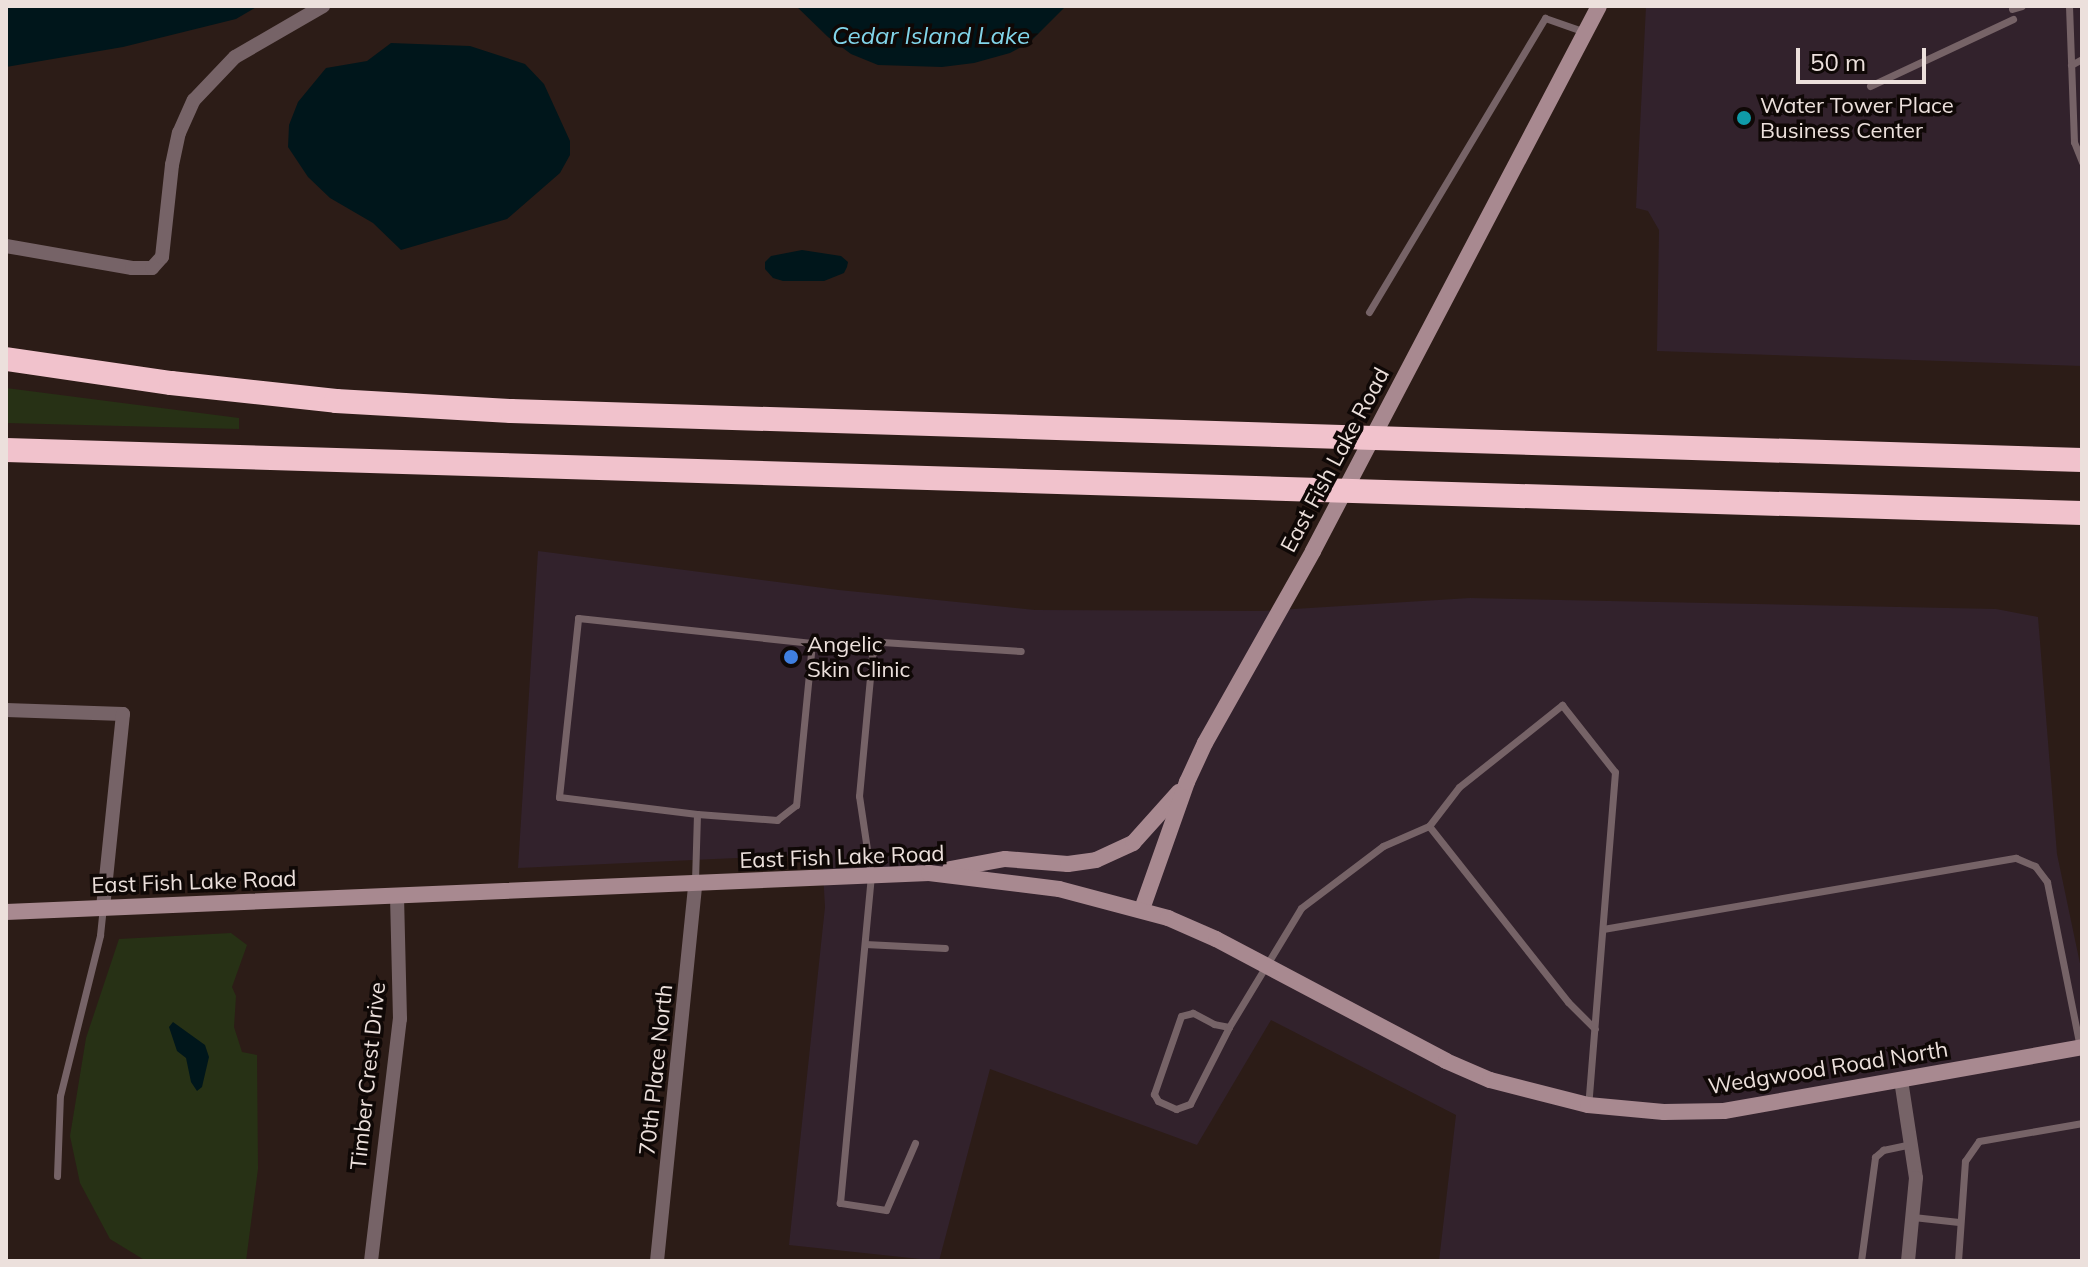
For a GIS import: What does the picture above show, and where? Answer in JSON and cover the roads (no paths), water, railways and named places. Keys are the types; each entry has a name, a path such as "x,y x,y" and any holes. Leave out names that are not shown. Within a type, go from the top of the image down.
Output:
{"highway":[{"path":"6,359 171,383 336,401 511,411 2082,460"},
{"path":"6,450 2082,513"}],"street":[{"path":"6,246 132,268 152,268 162,257 174,155 179,133 194,100 235,57 323,6"},
{"name":"East Fish Lake Road","path":"6,912 929,873 1031,884 1142,909 1187,782 1205,743 1313,551 1599,6"},
{"path":"6,710 123,714 103,908"},
{"path":"929,873 1005,859 1068,864 1096,860 1133,843 1187,782"},
{"name":"70th Place North","path":"657,1261 695,884"},
{"name":"Timber Crest Drive","path":"371,1261 383,1137 400,1019 397,896"},
{"name":"Wedgwood Road North","path":"1142,909 1203,933 1446,1061 1490,1080 1588,1105 1664,1112 1724,1111 2081,1047"},
{"path":"1901,1080 1916,1178 1908,1261"}],"lane":[{"path":"2012,9 2022,6"},
{"path":"2069,6 2074,142 2082,162"},
{"path":"1369,312 1545,18 1585,32"},
{"path":"1870,86 2013,19"},
{"path":"2071,65 2082,59"},
{"path":"578,618 812,643 796,805 777,820 697,814 559,797 578,618"},
{"path":"915,1143 888,1208 840,1203 871,876 859,796 872,655 882,642 1021,651"},
{"path":"1229,1027 1214,1024 1193,1013 1181,1016 1154,1094 1158,1101 1176,1109 1190,1104 1229,1027 1301,908 1383,846 1429,826 1459,787 1562,705 1615,772 1588,1105"},
{"path":"695,884 697,814"},
{"path":"1429,826 1568,1002 1595,1029"},
{"path":"1603,929 2016,858 2035,866 2047,882 2081,1047"},
{"path":"57,1176 60,1096 100,935 103,908"},
{"path":"865,944 945,948"},
{"path":"1958,1261 1965,1161 1979,1141 2082,1123"},
{"path":"1861,1261 1875,1157 1883,1150 1911,1144"},
{"path":"1913,1217 1959,1222"}],"water":[{"path":"6,6 258,6 236,19 123,47 6,67"},
{"name":"Cedar Island Lake","path":"796,6 1066,6 1029,43 1010,53 974,63 942,67 878,65 851,54"},
{"path":"391,43 470,46 525,64 544,84 570,141 570,155 560,173 507,219 401,250 373,223 330,198 308,177 288,147 289,125 298,102 326,68 367,61"},
{"path":"802,250 841,256 848,262 847,267 844,273 824,281 783,281 773,278 765,269 765,262 771,256"},
{"path":"173,1022 205,1045 209,1057 202,1087 197,1091 191,1082 186,1058 177,1051 169,1027"}],"place":[{"name":"Water Tower Place Business Center","path":"1744,118"},
{"name":"Angelic Skin Clinic","path":"791,657"}]}
